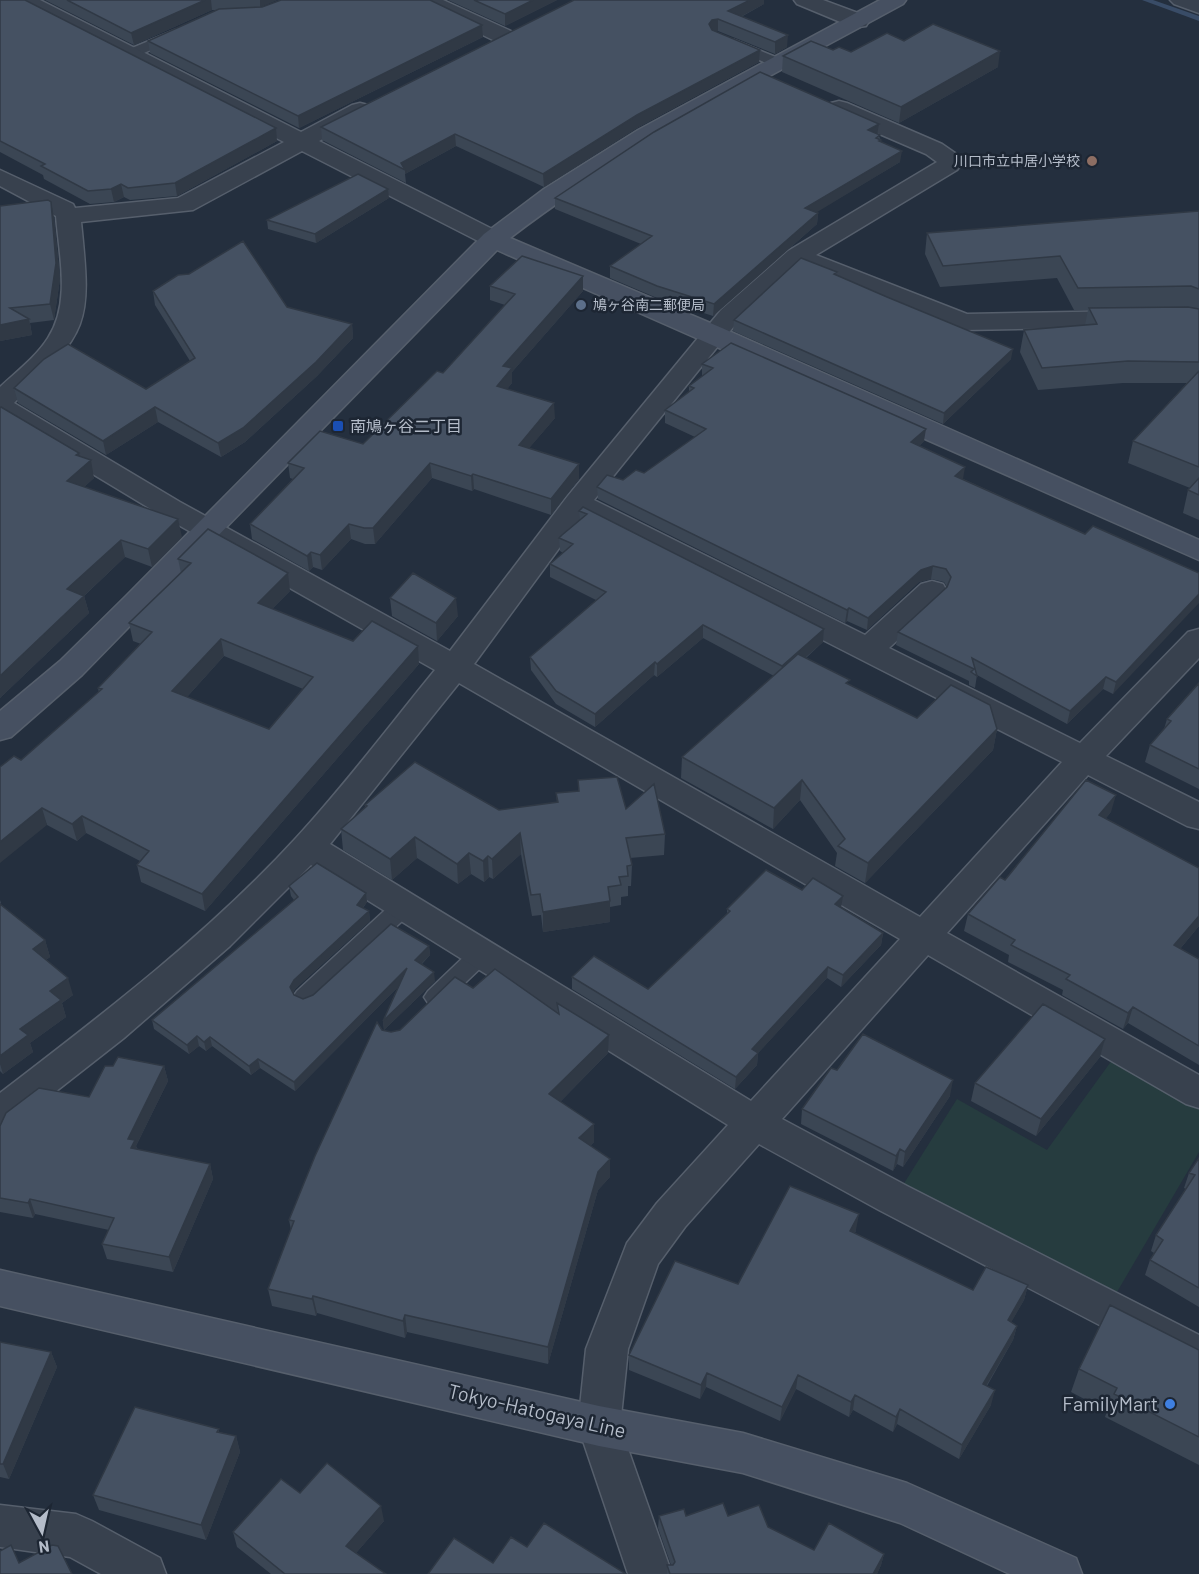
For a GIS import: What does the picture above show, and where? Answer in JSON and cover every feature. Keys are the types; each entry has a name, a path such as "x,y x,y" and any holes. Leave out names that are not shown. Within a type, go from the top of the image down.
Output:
{"street":[{"path":"24,0 493,239 713,334 1199,551"},
{"path":"426,0 503,36"},
{"path":"804,0 858,21"},
{"path":"0,729 71,668 493,239 552,194 646,135 776,74 858,21 896,0"},
{"path":"1181,0 1199,7"},
{"path":"482,47 525,26"},
{"path":"0,1113 138,1005 218,936 308,847 455,667 577,503 730,315 797,256 949,165 947,158 934,149 819,99"},
{"path":"68,216 184,205 300,140 378,100"},
{"path":"0,177 12,191 64,209 68,216 74,292 68,323 59,342 0,404 207,531 455,667 1199,1093"},
{"path":"797,256 964,322 1186,318 1199,323"},
{"path":"577,503 1199,817"},
{"path":"868,650 932,591"},
{"path":"650,1574 599,1426 607,1349 641,1255 671,1215 1083,759 1199,639"},
{"path":"308,847 756,1123 893,1198 1199,1356"},
{"name":"Tokyo-Hatogaya Line","path":"0,1288 599,1426 743,1453 907,1504 1060,1574"},
{"path":"0,1526 76,1536 144,1574"}],"lane":[{"path":"130,54 185,30"},
{"path":"717,37 776,74"},
{"path":"305,997 404,906"},
{"path":"417,1016 481,954"}],"green space":[{"path":"1115,1056 1199,1103 1199,1152 1117,1292 903,1185 957,1099 1047,1150"}],"building":[{"path":"0,0 25,0 276,128 175,183 128,188 121,184 111,189 88,191 41,166 45,164 0,141"},
{"path":"67,0 205,0 131,33"},
{"path":"281,0 430,0 482,25 298,116 148,41 219,9 262,7"},
{"path":"474,0 533,0 505,14"},
{"path":"574,0 750,0 728,11 788,35 775,42 718,19 712,20 709,24 712,30 760,50 637,115 543,174 455,134 401,163 405,170 321,127"},
{"path":"933,24 1000,51 901,107 783,56 811,41 833,50 839,47 851,52 887,33 904,41"},
{"path":"760,72 879,124 868,130 880,135 876,138 881,140 879,141 902,151 805,208 818,213 714,304 657,286 610,266 652,236 555,198 654,132"},
{"path":"358,174 388,189 315,234 267,220"},
{"path":"48,200 51,202 56,263 50,304 10,308 29,319 0,325 0,206"},
{"path":"1199,211 1199,289 1191,286 1078,288 1060,256 943,266 927,233"},
{"path":"243,241 287,307 352,324 316,362 243,428 218,443 155,407 103,441 14,388 44,359 68,344 146,389 195,358 153,291 178,275 189,274"},
{"path":"522,256 583,276 503,366 512,368 497,386 554,403 519,445 579,464 551,499 430,463 373,528 349,524 320,555 311,552 307,556 250,524 304,468 288,463 320,431 363,444 437,371 443,373 515,294 490,286"},
{"path":"801,258 837,272 834,274 887,297 1013,349 944,413 734,320"},
{"path":"1188,307 1199,309 1199,362 1128,361 1042,368 1024,330 1097,324 1089,308"},
{"path":"731,343 926,429 911,442 965,467 955,476 1085,534 1093,526 1199,573 1199,594 1116,682 1106,677 1070,711 972,658 977,676 971,672 974,669 898,632 947,587 951,577 946,569 933,566 921,570 868,618 849,608 847,610 597,487 607,475 623,480 636,470 644,473 706,429 665,410 694,388 689,386 713,368 702,364"},
{"path":"1199,371 1199,467 1133,441"},
{"path":"0,408 79,453 76,455 91,460 67,481 178,519 148,549 121,540 67,589 84,596 0,676"},
{"path":"1199,478 1199,495 1188,490"},
{"path":"583,507 824,629 782,666 703,625 657,664 655,662 595,714 556,691 530,657 606,592 550,564 573,544 559,538 587,514 579,511"},
{"path":"208,529 288,573 258,603 353,641 372,621 418,646 202,894 137,865 149,851 82,816 72,824 42,808 0,842 0,767 14,756 21,760 102,689 98,688 152,632 129,623 191,563 178,559","holes":["221,639 313,677 269,729 172,691"]},
{"path":"413,573 456,598 436,623 390,598"},
{"path":"798,654 850,680 846,683 917,718 951,685 990,705 997,729 868,863 838,846 845,839 802,780 774,808 682,757"},
{"path":"1199,683 1199,769 1150,745 1171,721 1167,719"},
{"path":"415,762 499,810 558,802 556,793 579,791 578,780 617,777 626,809 654,784 665,834 626,838 632,865 627,866 628,876 619,877 621,885 608,887 610,901 543,912 540,894 531,895 520,833 492,859 488,856 483,861 469,853 457,864 415,837 390,859 341,829"},
{"path":"1086,780 1116,795 1099,815 1199,868 1199,916 1174,945 1199,959 1199,1046 1133,1007 1128,1013 1066,979 1070,975 1011,945 1015,940 968,914 1000,877 1005,880"},
{"path":"317,863 366,893 357,905 369,911 294,980 290,987 294,995 303,999 313,995 391,924 429,946 415,960 434,972 383,1021 407,968 294,1082 258,1059 249,1066 210,1037 204,1042 197,1036 187,1045 152,1020 298,897 289,886"},
{"path":"766,870 802,890 813,878 843,896 835,904 883,933 843,975 828,967 752,1049 758,1053 736,1077 572,977 594,956 648,989 730,911 727,909"},
{"path":"0,904 45,940 33,949 68,978 50,991 61,1000 20,1029 28,1035 0,1056"},
{"path":"495,969 559,1014 557,1003 609,1035 549,1094 594,1124 579,1138 610,1159 598,1172 548,1347 405,1315 403,1321 313,1296 312,1299 268,1289 294,1221 289,1220 315,1156 377,1022 382,1030 391,1032 400,1030 455,977 473,988"},
{"path":"1043,1004 1105,1039 1041,1119 975,1083"},
{"path":"863,1034 953,1080 905,1152 900,1149 896,1156 802,1109 831,1068 837,1070"},
{"path":"118,1057 164,1066 128,1139 135,1140 131,1148 210,1164 169,1257 102,1244 114,1218 30,1199 28,1203 0,1198 0,1126 6,1113 39,1088 89,1097 105,1066 113,1066"},
{"path":"1199,1158 1199,1288 1150,1260 1163,1240 1156,1235 1195,1175 1189,1173"},
{"path":"790,1186 859,1214 850,1231 973,1290 986,1267 1028,1285 1008,1320 1017,1326 983,1384 995,1390 962,1445 900,1409 896,1417 855,1395 851,1402 798,1375 782,1407 707,1373 701,1385 629,1355 675,1261 738,1284"},
{"path":"1110,1305 1199,1350 1199,1437 1114,1394 1117,1388 1079,1369"},
{"path":"0,1342 51,1352 3,1464 0,1464"},
{"path":"135,1407 219,1429 217,1432 236,1436 201,1525 93,1495"},
{"path":"327,1463 381,1506 346,1546 386,1574 285,1574 233,1532 281,1479 300,1493"},
{"path":"723,1503 728,1516 759,1505 768,1527 814,1550 829,1523 884,1554 873,1574 670,1574 667,1565 673,1565 675,1562 659,1516 684,1509 686,1516"},
{"path":"544,1523 626,1574 428,1574 454,1538 493,1563 511,1537 527,1547"},
{"path":"11,1545 19,1563 52,1545 58,1546 72,1574 0,1574 0,1551"}],"waterway":[{"path":"1146,0 1199,19"}],"place":[{"name":"川口市立中居小学校","path":"1092,161"},
{"name":"鳩ヶ谷南二郵便局","path":"581,305"},
{"name":"南鳩ヶ谷二丁目","path":"338,426"},
{"name":"FamilyMart","path":"1170,1404"}]}
